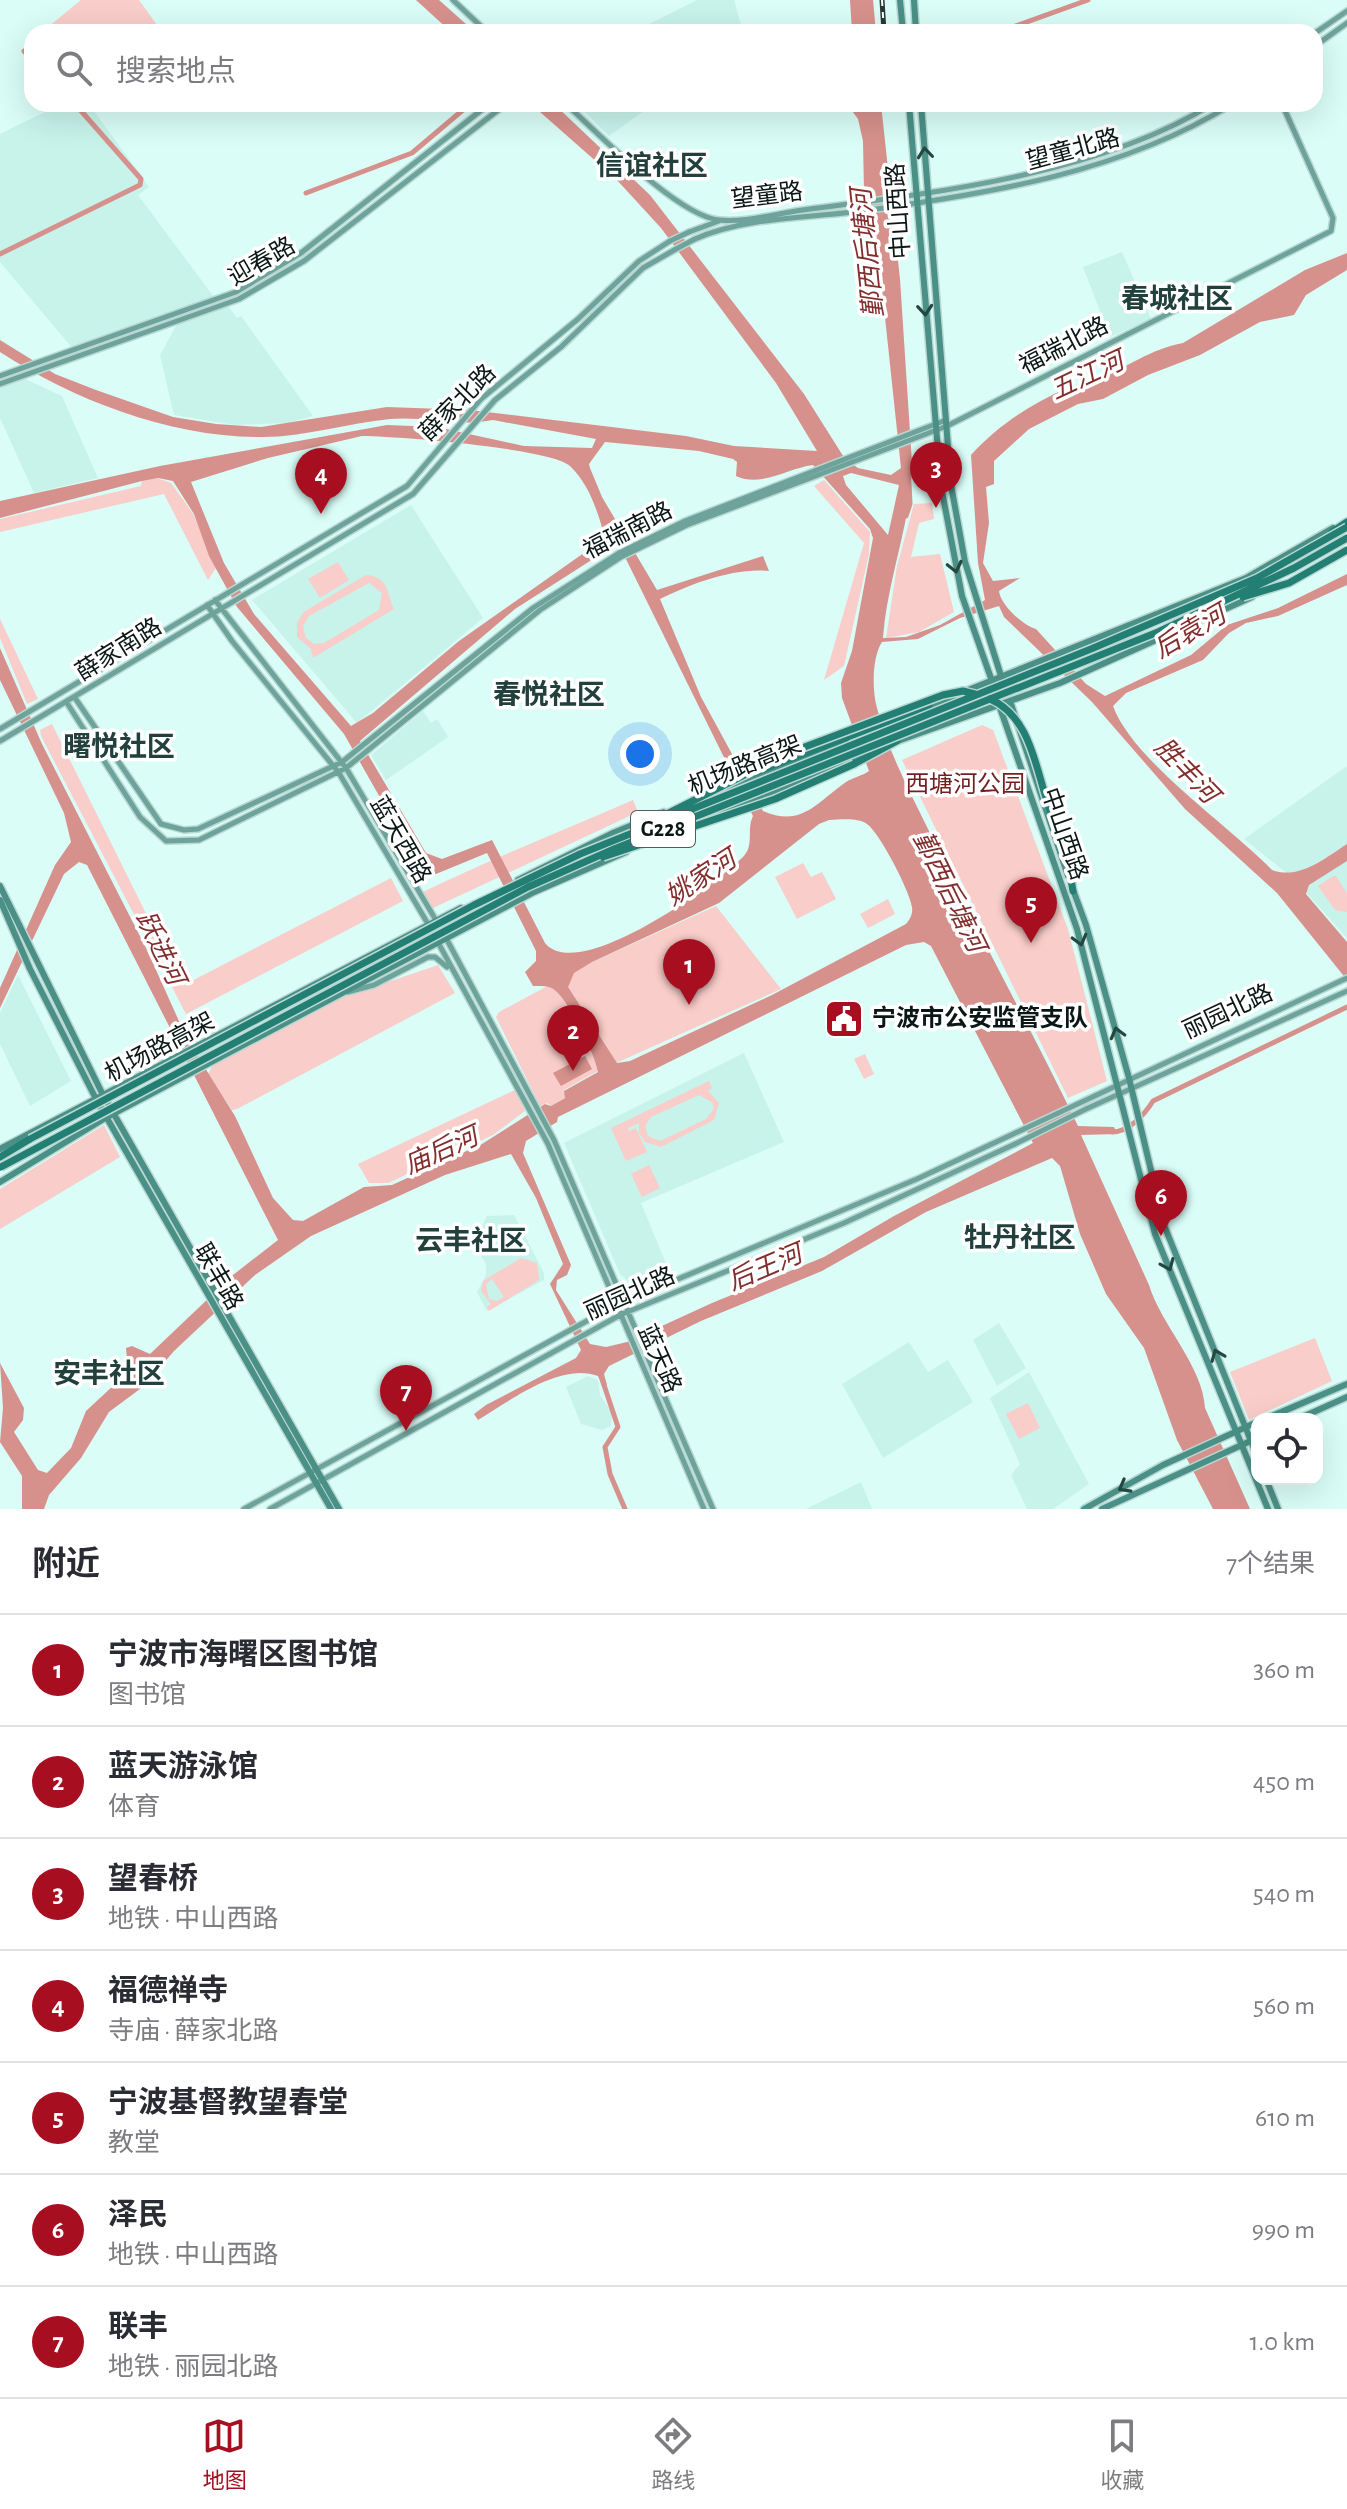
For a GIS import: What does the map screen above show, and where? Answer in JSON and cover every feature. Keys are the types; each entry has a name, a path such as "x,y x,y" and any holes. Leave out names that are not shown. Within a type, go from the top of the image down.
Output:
{"highway":[{"name":"机场路高架","path":"0,1153 474,905 580,854 1091,649 1257,578 1347,523"},
{"name":"机场路高架","path":"0,1168 528,887 1218,605 1347,538"},
{"path":"1218,605 1289,583 1347,549"},
{"path":"640,829 786,754 923,702 963,691 1000,703 1016,717 1027,738 1068,861 1073,891"},
{"path":"742,777 766,771 929,706"},
{"path":"582,863 642,847 775,799 898,741"}],"main road":[{"path":"453,0 478,24"},
{"path":"900,0 902,24"},
{"path":"914,0 916,24"},
{"path":"1323,28 1347,11"},
{"path":"1323,40 1347,23"},
{"name":"迎春路","path":"0,376 236,292 301,253 479,112"},
{"name":"迎春路","path":"0,384 239,299 304,261 496,112"},
{"name":"望童路","path":"575,112 678,202 720,220 917,194"},
{"name":"中山西路","path":"910,112 917,194 914,204 936,428 952,552 962,596 1077,929 1155,1234 1238,1431 1250,1440"},
{"name":"中山西路","path":"922,112 951,485 965,562 1086,925 1129,1078 1164,1225 1246,1427 1268,1509"},
{"name":"望童北路","path":"917,194 1103,153 1149,136 1196,112"},
{"name":"望童北路","path":"914,204 1071,171 1139,151 1179,134 1218,112"},
{"name":"福瑞北路","path":"946,423 1331,231 1333,218 1286,112"},
{"name":"望童路","path":"715,232 914,204"},
{"name":"薛家北路","path":"215,600 407,486 474,406 578,319 639,261 670,241 720,220"},
{"name":"薛家北路","path":"221,609 413,494 488,407 561,347 643,268 695,239 715,232"},
{"name":"福瑞南路","path":"344,765 540,610 620,555 687,525 946,423"},
{"path":"0,1153 99,1097 428,924 613,833 756,779 1246,578 1347,523"},
{"path":"0,1182 110,1116 530,894 850,760 1060,683 1290,580 1347,549"},
{"name":"薛家南路","path":"0,729 215,600"},
{"name":"蓝天西路","path":"215,600 344,765 436,920 549,1131"},
{"name":"蓝天西路","path":"207,605 337,770 428,924 531,1114"},
{"name":"薛家南路","path":"0,741 221,609"},
{"path":"75,698 144,805 161,824 171,829 198,829 337,770"},
{"path":"67,703 140,817 166,841 199,840 344,765"},
{"path":"0,886 99,1097"},
{"path":"0,900 30,969 99,1097"},
{"path":"343,993 374,985 428,957 435,957 454,974"},
{"name":"丽园北路","path":"244,1509 616,1305 917,1179 1116,1083 1347,978"},
{"name":"丽园北路","path":"270,1509 620,1315 844,1223 1131,1087 1345,992"},
{"name":"联丰路","path":"99,1097 201,1274 232,1336 314,1471"},
{"name":"蓝天路","path":"531,1114 704,1509"},
{"name":"蓝天路","path":"549,1131 649,1355 713,1509"},
{"name":"联丰路","path":"201,1274 237,1327 314,1471"},
{"path":"1279,1413 1347,1384"},
{"path":"1311,1413 1347,1397"},
{"path":"1084,1509 1163,1465 1251,1425"},
{"path":"1102,1509 1250,1440"},
{"path":"314,1471 339,1509"},
{"path":"320,1481 331,1509"},
{"path":"1268,1485 1278,1509"}],"shaded area":[{"path":"697,0 734,0 741,24 649,24"},
{"path":"45,112 95,112 149,187 138,195 214,297 73,349 0,262 0,134"},
{"path":"585,112 643,112 609,136"},
{"path":"1122,252 1151,319 1110,337 1083,267"},
{"path":"228,306 237,318 241,316 313,416 288,423 235,425 174,415 160,355 177,324"},
{"path":"23,378 62,396 98,478 34,493 0,418 0,386"},
{"path":"411,505 483,618 357,723 252,600"},
{"path":"423,711 431,723 437,719 448,737 386,780 371,755"},
{"path":"1347,766 1347,938 1294,879 1244,839"},
{"path":"18,975 71,1081 30,1106 0,1044 0,1013"},
{"path":"744,1053 784,1142 641,1203 669,1271 637,1284 629,1282 620,1274 564,1143"},
{"path":"514,1215 544,1273 544,1280 487,1311 477,1292 486,1275 486,1264 477,1249 476,1238 487,1216"},
{"path":"999,1323 1026,1368 997,1386 973,1340"},
{"path":"909,1342 928,1372 948,1360 973,1402 883,1458 842,1384"},
{"path":"1029,1372 1089,1484 1053,1509 1027,1509 1011,1475 1020,1464 990,1398"},
{"path":"588,1376 598,1380 600,1395 612,1412 611,1426 602,1430 581,1424 566,1387"},
{"path":"861,1482 872,1509 806,1509"}],"green space":[{"path":"81,0 139,0 156,24 52,24"},
{"path":"157,478 171,483 194,515 216,568 208,580 164,494 0,532 0,519 141,486 142,481"},
{"path":"824,480 870,532 869,554 844,666 824,680 864,543 814,486"},
{"path":"932,503 934,519 919,523 911,557 940,554 954,612 919,632 886,638 897,566 914,504"},
{"path":"338,562 349,580 320,598 308,579"},
{"path":"366,575 383,582 394,609 313,658 311,649 297,637 297,622 305,611","holes":["369,583 382,593 379,610 324,643 314,644 306,638 303,626 309,616"]},
{"path":"0,619 38,699 27,704 0,638"},
{"path":"52,724 182,986 391,878 403,901 186,1014 41,736 40,730"},
{"name":"西塘河公园","path":"982,725 993,730 1068,929 1107,1081 1068,1098 902,760"},
{"path":"633,800 638,812 433,908 423,892 501,856"},
{"path":"803,863 811,877 822,872 836,899 797,919 775,877"},
{"path":"1335,875 1347,893 1347,912 1335,910 1318,886"},
{"path":"888,899 895,914 868,928 860,914"},
{"path":"716,906 781,989 596,1072 564,1090 566,1097 551,1106 547,1103 540,1106 496,1017 499,1012 592,962"},
{"path":"438,965 455,993 237,1109 232,1110 208,1074 212,1066 341,998"},
{"path":"865,1054 874,1074 864,1079 854,1059"},
{"path":"709,1081 712,1088 708,1091 719,1103 714,1120 661,1147 645,1142 639,1133 639,1123 628,1128 629,1131 636,1128 647,1152 626,1161 611,1128","holes":["699,1095 712,1102 714,1109 706,1119 660,1141 648,1136 645,1126 651,1117"]},
{"path":"517,1089 525,1111 493,1135 388,1183 369,1183 358,1164"},
{"path":"104,1125 120,1157 0,1229 0,1189"},
{"path":"649,1165 660,1188 642,1197 631,1174"},
{"path":"521,1258 537,1263 539,1280 489,1311 487,1307 491,1304 481,1291 483,1281","holes":["492,1279 504,1297 497,1301 489,1299 486,1284"]},
{"path":"1315,1338 1332,1381 1264,1413 1251,1413 1249,1420 1230,1372"},
{"path":"1028,1403 1040,1428 1019,1439 1006,1414"}],"water":[{"path":"416,0 439,0 466,24 442,24"},
{"path":"850,0 873,0 875,24 852,24"},
{"path":"540,112 562,112 650,195 804,394 845,459 858,468 891,475 901,468 875,223 864,192 863,141 858,119 853,112 882,112 900,279 912,463 908,507 883,638 906,637 940,625 985,600 978,563 971,455 992,434 1054,394 1097,380 1150,354 1183,343 1305,270 1347,253 1347,270 1306,295 1294,315 1260,322 1200,355 1148,375 1103,399 1078,404 1029,429 994,461 994,484 986,487 989,523 983,563 993,581 1020,578 999,591 1003,602 1019,619 1036,629 1086,684 1105,696 1191,655 1227,625 1278,608 1347,574 1347,585 1278,616 1246,623 1229,633 1203,660 1126,693 1113,706 1140,749 1272,870 1302,870 1347,844 1347,861 1309,885 1306,894 1347,942 1347,980 1277,893 1185,809 1092,702 1004,617 999,606 960,618 918,639 882,642 876,656 874,674 877,708 901,774 1078,1126 1114,1127 1117,1134 1081,1135 1155,1300 1190,1361 1203,1392 1205,1408 1250,1509 1213,1509 1177,1440 1144,1348 1106,1294 1080,1234 1060,1166 1052,1158 926,1212 822,1271 701,1321 609,1366 604,1374 607,1385 602,1386 598,1376 568,1374 520,1394 478,1420 474,1414 486,1405 576,1358 581,1350 550,1284 563,1264 536,1198 511,1154 445,1175 311,1236 255,1275 174,1351 144,1386 109,1412 81,1458 49,1495 44,1509 22,1509 22,1476 0,1442 3,1408 0,1363 24,1408 23,1420 14,1432 38,1470 47,1473 71,1448 86,1411 128,1372 126,1348 132,1346 150,1354 233,1275 278,1240 87,865 79,862 64,874 0,1008 0,988 55,865 71,842 64,813 0,680 0,648 42,744 148,952 187,1039 235,1116 273,1198 293,1220 303,1221 364,1187 392,1185 482,1144 545,1104 551,1106 565,1098 564,1091 598,1072 582,1030 563,999 552,988 533,986 525,972 536,961 536,951 487,853 436,874 424,875 344,734 237,607 209,556 194,514 173,481 158,478 142,481 0,518 0,501 160,466 387,425 437,427 524,446 592,448 596,439 493,420 390,419 295,435 263,437 194,431 126,413 60,386 0,352 0,340 55,374 96,390 173,417 216,424 261,427 387,407 470,410 686,436 734,446 817,451 776,383 661,228 616,179","holes":["362,436 437,441 534,454 570,466 577,474 596,509 605,538 459,641 373,713 351,726 254,614 224,563 191,482 268,458","605,442 699,451 733,459 737,462 736,476 745,479 765,479 813,465 870,529 873,538 852,651 841,683 842,698 869,771 846,782 799,815 777,815 763,811 701,697 660,599 727,574 769,571 763,556 657,590 602,497 589,464","851,473 899,485 888,535 846,485 843,476","615,545 620,547 753,816 750,842 747,852 728,870 646,926 586,951 562,952 545,943 492,840 442,859 426,853 360,741 515,609","848,819 858,820 872,829 910,899 912,910 906,924 772,995 630,1061 617,1063 568,987 574,973 719,903 819,824","924,942 931,946 1033,1143 894,1216 824,1257 627,1342 606,1347 590,1344 556,1290 557,1280 567,1275 571,1265 523,1153 526,1141 557,1122 558,1117 906,945"]},
{"path":"585,1056 592,1069 561,1086 553,1073"}],"waterway":[{"path":"1021,24 1088,0"},
{"path":"0,254 140,185 141,179 82,112"},
{"path":"306,193 412,153 461,112"},
{"name":"鄞西后塘河","path":"906,516 910,504 909,483"},
{"path":"1112,1132 1130,1126 1153,1101 1347,1007"},
{"path":"603,1382 618,1427 605,1447 610,1474 625,1509"}],"railway":[{"path":"882,0 884,24"}],"place":[{"name":"望春桥","path":"936,508"},
{"name":"福德禅寺","path":"321,514"},
{"name":"宁波基督教望春堂","path":"1031,943"},
{"name":"宁波市海曙区图书馆","path":"689,1005"},
{"name":"宁波市公安监管支队","path":"844,1019"},
{"name":"蓝天游泳馆","path":"573,1071"},
{"name":"泽民","path":"1161,1236"},
{"name":"联丰","path":"406,1431"}],"district":[{"name":"信谊社区","path":"652,167"},
{"name":"春城社区","path":"1177,300"},
{"name":"春悦社区","path":"549,696"},
{"name":"曙悦社区","path":"119,748"},
{"name":"牡丹社区","path":"1020,1239"},
{"name":"云丰社区","path":"471,1242"},
{"name":"安丰社区","path":"109,1375"}],"water label":[{"name":"五江河","path":"1087,376"},
{"name":"后袁河","path":"1190,632"},
{"name":"胜丰河","path":"1186,771"},
{"name":"姚家河","path":"701,878"},
{"name":"跃进河","path":"160,948"},
{"name":"庙后河","path":"441,1151"},
{"name":"后王河","path":"765,1268"}]}
